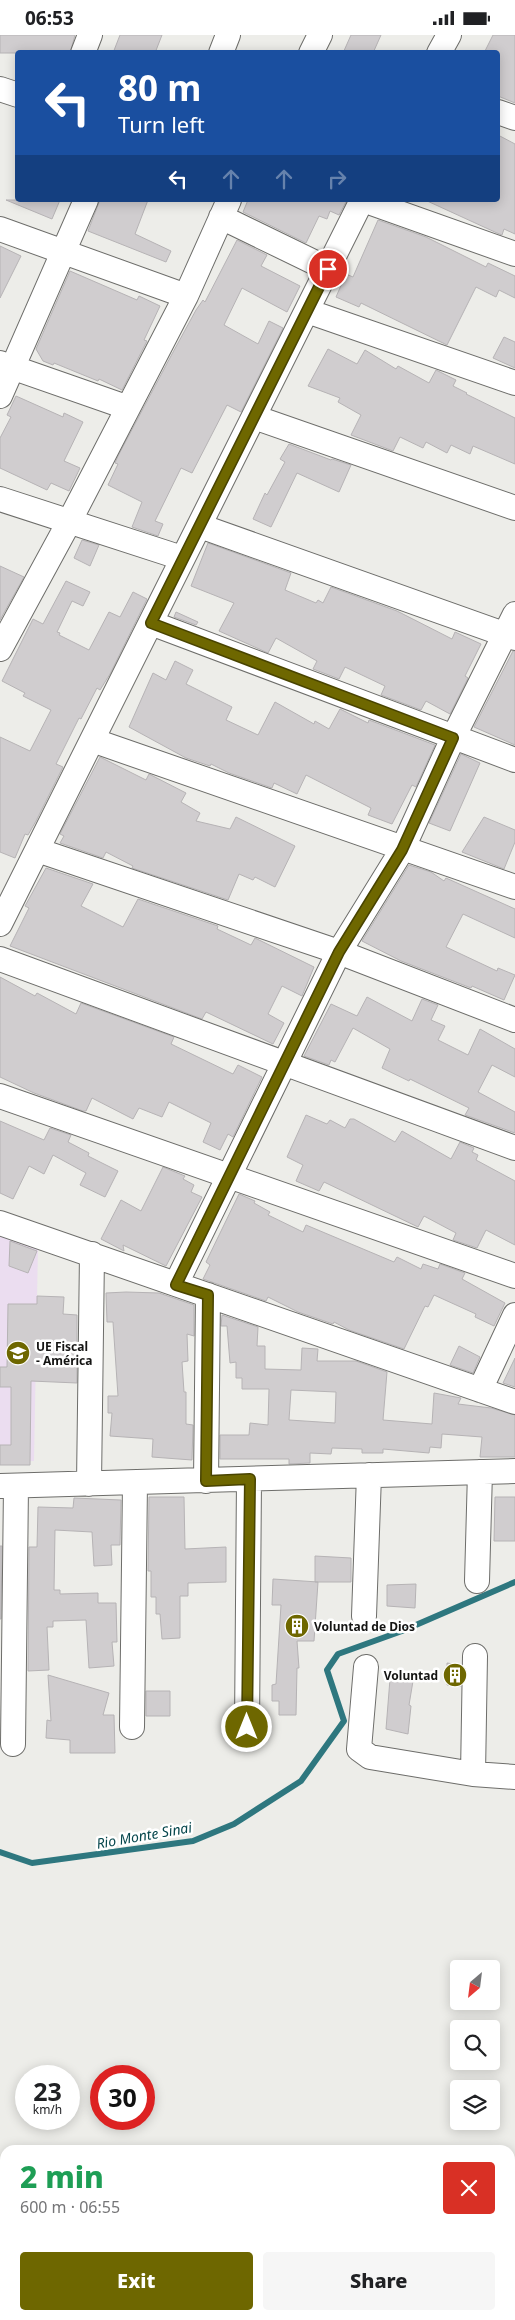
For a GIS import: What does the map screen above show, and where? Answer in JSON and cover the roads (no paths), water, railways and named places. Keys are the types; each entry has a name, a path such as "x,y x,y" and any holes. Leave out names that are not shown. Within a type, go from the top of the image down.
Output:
{"street":[{"path":"84,50 90,35"},
{"path":"222,50 228,35"},
{"path":"312,50 320,35"},
{"path":"441,50 449,35"},
{"path":"0,89 15,94"},
{"path":"500,112 515,118"},
{"path":"0,397 6,365 85,202"},
{"path":"0,924 361,202"},
{"path":"368,202 515,254"},
{"path":"2,640 70,522 126,407 186,296 225,209 328,269"},
{"path":"0,229 186,296"},
{"path":"307,311 515,383"},
{"path":"6,365 126,407"},
{"path":"254,417 515,508"},
{"path":"0,499 182,559"},
{"path":"176,1285 339,952 402,850 453,738 511,629 200,526"},
{"path":"151,623 515,760"},
{"path":"92,740 402,850 515,887"},
{"path":"37,850 339,952 515,1020"},
{"path":"0,959 515,1148"},
{"path":"0,1096 515,1276"},
{"path":"0,1223 515,1402"},
{"path":"89,1484 92,1255"},
{"path":"206,1481 208,1295"},
{"path":"480,1390 515,1315"},
{"path":"13,1744 8,1486 515,1471"},
{"path":"477,1581 480,1472"},
{"path":"364,1616 369,1475"},
{"path":"247,1727 250,1479"},
{"path":"132,1727 135,1483"},
{"path":"473,1774 475,1656"},
{"path":"366,1667 359,1749 363,1754 370,1757 473,1774 515,1777"}],"waterway":[{"name":"Rio Monte Sinai","path":"0,1852 32,1863 193,1841 234,1824 301,1781 344,1721 327,1670 338,1654 402,1631 515,1582"}],"place":[{"name":"UE Fiscal - América","path":"18,1353"},
{"name":"Voluntad de Dios","path":"297,1626"},
{"name":"Voluntad","path":"455,1675"}]}
